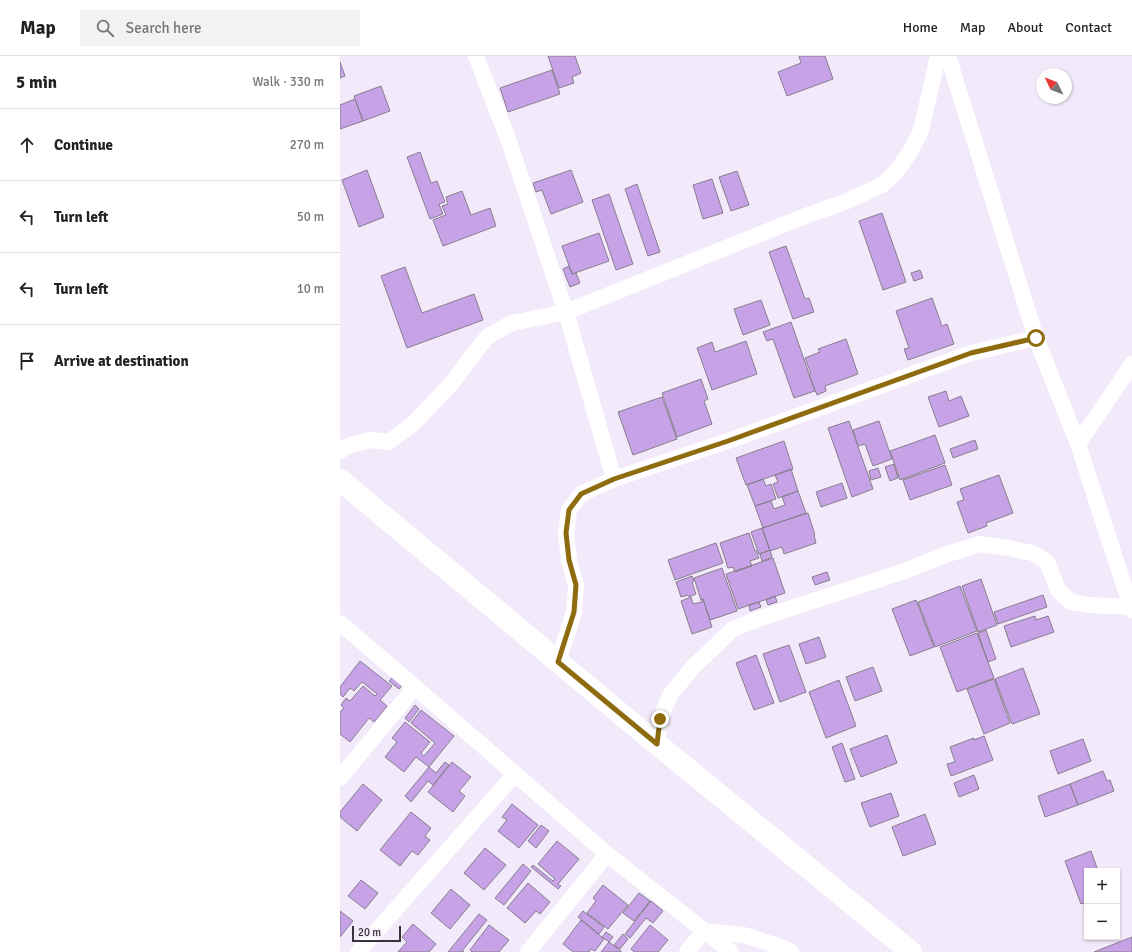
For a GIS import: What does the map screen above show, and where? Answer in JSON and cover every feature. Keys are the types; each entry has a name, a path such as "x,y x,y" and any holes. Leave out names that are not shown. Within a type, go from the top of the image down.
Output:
{"main road":[{"path":"340,480 657,744 911,952"}],"street":[{"path":"476,56 510,144 566,312 614,479"},
{"path":"340,451 347,446 371,440 389,442 414,423 453,382 488,336 512,323 566,312 808,215 845,202 882,185 895,173 910,152 921,131 938,56"},
{"path":"657,744 660,719 670,696 693,667 733,629 764,617 902,572 948,554 980,544 1033,553 1047,562 1058,590 1071,602 1089,606 1131,608 1078,444 1036,338 948,56"},
{"path":"558,662 574,612 576,585 569,560 566,533 569,510 581,494 614,479 728,441 971,353 1036,338"},
{"path":"1078,444 1132,364"},
{"path":"340,624 415,687 607,854 731,952"},
{"path":"340,778 415,687"},
{"path":"358,952 515,774"},
{"path":"528,952 607,854"},
{"path":"687,952 704,931"},
{"path":"704,931 744,935 781,947 791,952"}],"building":[{"path":"548,56 575,56 581,73 572,77 574,83 559,88"},
{"path":"799,56 825,56 833,79 787,96 778,72 801,63"},
{"path":"340,62 345,76 340,78"},
{"path":"552,70 560,94 508,112 500,88"},
{"path":"381,86 390,111 363,121 354,96"},
{"path":"355,99 363,121 340,129 340,105"},
{"path":"420,152 431,183 437,181 445,202 439,204 443,214 430,219 407,157"},
{"path":"367,170 384,217 359,227 342,180"},
{"path":"571,170 583,202 551,214 542,190 536,192 533,183"},
{"path":"737,171 749,205 731,211 719,177"},
{"path":"712,179 723,213 703,219 693,185"},
{"path":"637,184 660,252 648,256 625,189"},
{"path":"462,191 471,215 490,208 496,226 443,246 433,220 446,215 442,206 448,204 446,197"},
{"path":"609,194 633,264 616,270 592,200"},
{"path":"882,213 906,282 883,290 859,221"},
{"path":"599,233 609,261 572,274 562,246"},
{"path":"786,246 805,299 809,298 814,312 793,319 769,252"},
{"path":"569,266 572,274 576,273 580,283 570,287 563,269"},
{"path":"405,267 422,313 474,294 483,320 407,348 381,276"},
{"path":"920,270 923,278 914,281 911,273"},
{"path":"932,298 942,326 947,324 954,344 908,360 904,349 909,348 896,311"},
{"path":"761,300 770,325 743,335 734,309"},
{"path":"791,322 815,391 794,398 773,339 767,341 763,332"},
{"path":"846,339 858,374 825,386 826,391 817,395 809,375 811,374 805,358 820,352 818,349"},
{"path":"746,341 757,374 712,390 697,348 712,342 715,352"},
{"path":"701,379 708,399 704,401 712,424 677,437 662,393"},
{"path":"946,391 949,401 961,396 969,416 939,427 928,397"},
{"path":"662,397 677,439 633,455 618,412"},
{"path":"849,421 873,489 852,497 828,428"},
{"path":"879,421 892,459 873,466 865,444 858,446 853,430"},
{"path":"935,435 945,463 900,480 890,451"},
{"path":"975,440 978,449 953,458 950,449"},
{"path":"784,441 793,469 746,485 736,458"},
{"path":"894,464 898,478 890,481 885,467"},
{"path":"945,465 952,485 910,500 903,480"},
{"path":"878,468 881,477 871,480 869,471"},
{"path":"791,469 798,491 778,498 773,484 778,482 775,475"},
{"path":"999,475 1013,513 986,523 987,526 968,533 957,502 964,500 960,489"},
{"path":"763,479 766,486 771,484 776,499 755,506 747,485"},
{"path":"842,483 847,498 821,507 816,492"},
{"path":"798,491 806,513 763,528 755,506 771,501 774,509 785,505 782,497"},
{"path":"808,513 816,543 784,554 782,547 770,551 762,528"},
{"path":"762,528 770,550 759,554 751,532"},
{"path":"749,533 759,558 750,561 752,566 735,572 733,567 728,568 720,543"},
{"path":"716,543 723,563 675,580 668,560"},
{"path":"770,550 772,557 762,561 760,554"},
{"path":"773,558 785,593 738,609 726,574"},
{"path":"722,568 737,611 710,620 703,599 701,600 694,578"},
{"path":"827,572 830,580 815,585 812,577"},
{"path":"692,576 694,581 692,582 696,594 689,597 688,595 681,597 676,582"},
{"path":"981,579 997,625 978,632 962,586"},
{"path":"960,586 977,631 935,647 918,602"},
{"path":"1043,595 1047,607 998,624 994,612"},
{"path":"775,596 777,602 768,605 766,600"},
{"path":"691,597 693,604 702,602 701,600 703,599 712,627 692,634 681,601"},
{"path":"916,600 934,647 910,656 892,609"},
{"path":"759,602 761,607 750,611 749,605"},
{"path":"1035,616 1036,620 1048,616 1054,632 1011,647 1004,626"},
{"path":"986,630 996,659 988,662 978,633"},
{"path":"977,633 994,678 957,692 940,647"},
{"path":"819,637 826,657 806,664 799,644"},
{"path":"789,645 806,692 780,702 763,654"},
{"path":"756,655 774,703 754,710 736,663"},
{"path":"360,661 392,686 380,700 387,706 374,722 369,718 350,742 340,734 340,712 344,708 341,705 346,698 350,701 363,686 375,696 377,694 362,682 354,691 350,688 343,697 340,694 340,687"},
{"path":"873,667 882,691 855,701 846,677"},
{"path":"1023,668 1040,714 1012,724 995,679"},
{"path":"393,677 403,684 399,689 389,681"},
{"path":"994,679 1010,723 984,734 967,689"},
{"path":"839,680 856,726 826,738 809,692"},
{"path":"415,705 419,709 409,722 405,718"},
{"path":"421,710 454,736 429,767 416,757 404,772 385,757 397,742 392,738 405,722 430,742 421,753 424,756 435,743 411,723"},
{"path":"887,735 897,763 861,777 850,749"},
{"path":"984,736 993,760 951,776 947,764 955,762 950,747"},
{"path":"1083,739 1091,761 1058,774 1050,751"},
{"path":"842,743 855,779 845,782 832,747"},
{"path":"445,762 449,765 433,785 428,781 411,802 405,796 429,767 436,773"},
{"path":"452,762 471,777 459,791 465,796 453,812 428,792"},
{"path":"1103,771 1107,781 1110,780 1114,791 1078,805 1070,784"},
{"path":"974,775 979,789 959,797 954,783"},
{"path":"363,784 382,800 357,831 340,817 340,812"},
{"path":"1070,784 1078,805 1045,817 1038,796"},
{"path":"891,793 899,816 870,827 861,803"},
{"path":"512,804 538,825 519,848 498,831 507,820 502,817"},
{"path":"411,812 431,828 425,836 430,840 418,855 412,851 400,866 380,850"},
{"path":"925,814 936,844 903,856 892,827"},
{"path":"541,825 549,831 536,848 528,841"},
{"path":"557,841 579,859 558,884 561,886 558,889 531,867 533,865 553,881 555,879 538,864"},
{"path":"485,848 506,865 484,890 464,873"},
{"path":"1091,851 1097,868 1084,868 1084,903 1081,904 1065,861"},
{"path":"523,864 531,871 504,905 495,898"},
{"path":"361,880 378,893 365,909 348,896"},
{"path":"528,883 550,902 540,914 536,911 525,923 507,908"},
{"path":"603,885 628,905 608,929 587,913 596,901 593,898"},
{"path":"451,889 470,905 450,929 431,913"},
{"path":"639,893 650,901 634,921 623,913"},
{"path":"651,901 663,911 653,923 646,918 630,938 625,934"},
{"path":"340,911 353,921 340,937"},
{"path":"583,911 604,927 599,934 578,917"},
{"path":"479,914 487,920 462,951 464,952 448,952"},
{"path":"581,920 604,939 595,951 591,949 589,952 573,952 563,944"},
{"path":"413,924 436,944 429,952 398,952 407,942 402,937"},
{"path":"489,925 509,940 499,952 472,952 470,950"},
{"path":"650,925 668,940 658,952 634,952 631,949"},
{"path":"606,932 613,937 609,942 602,937"},
{"path":"623,934 628,939 620,949 614,945"},
{"path":"1132,937 1132,952 1094,952"},
{"path":"609,942 621,951 621,952 601,952"}],"route":[{"path":"660,719 657,744 558,662 574,612 576,585 569,560 566,533 569,510 581,494 614,479 728,441 971,353 1036,338"}]}
